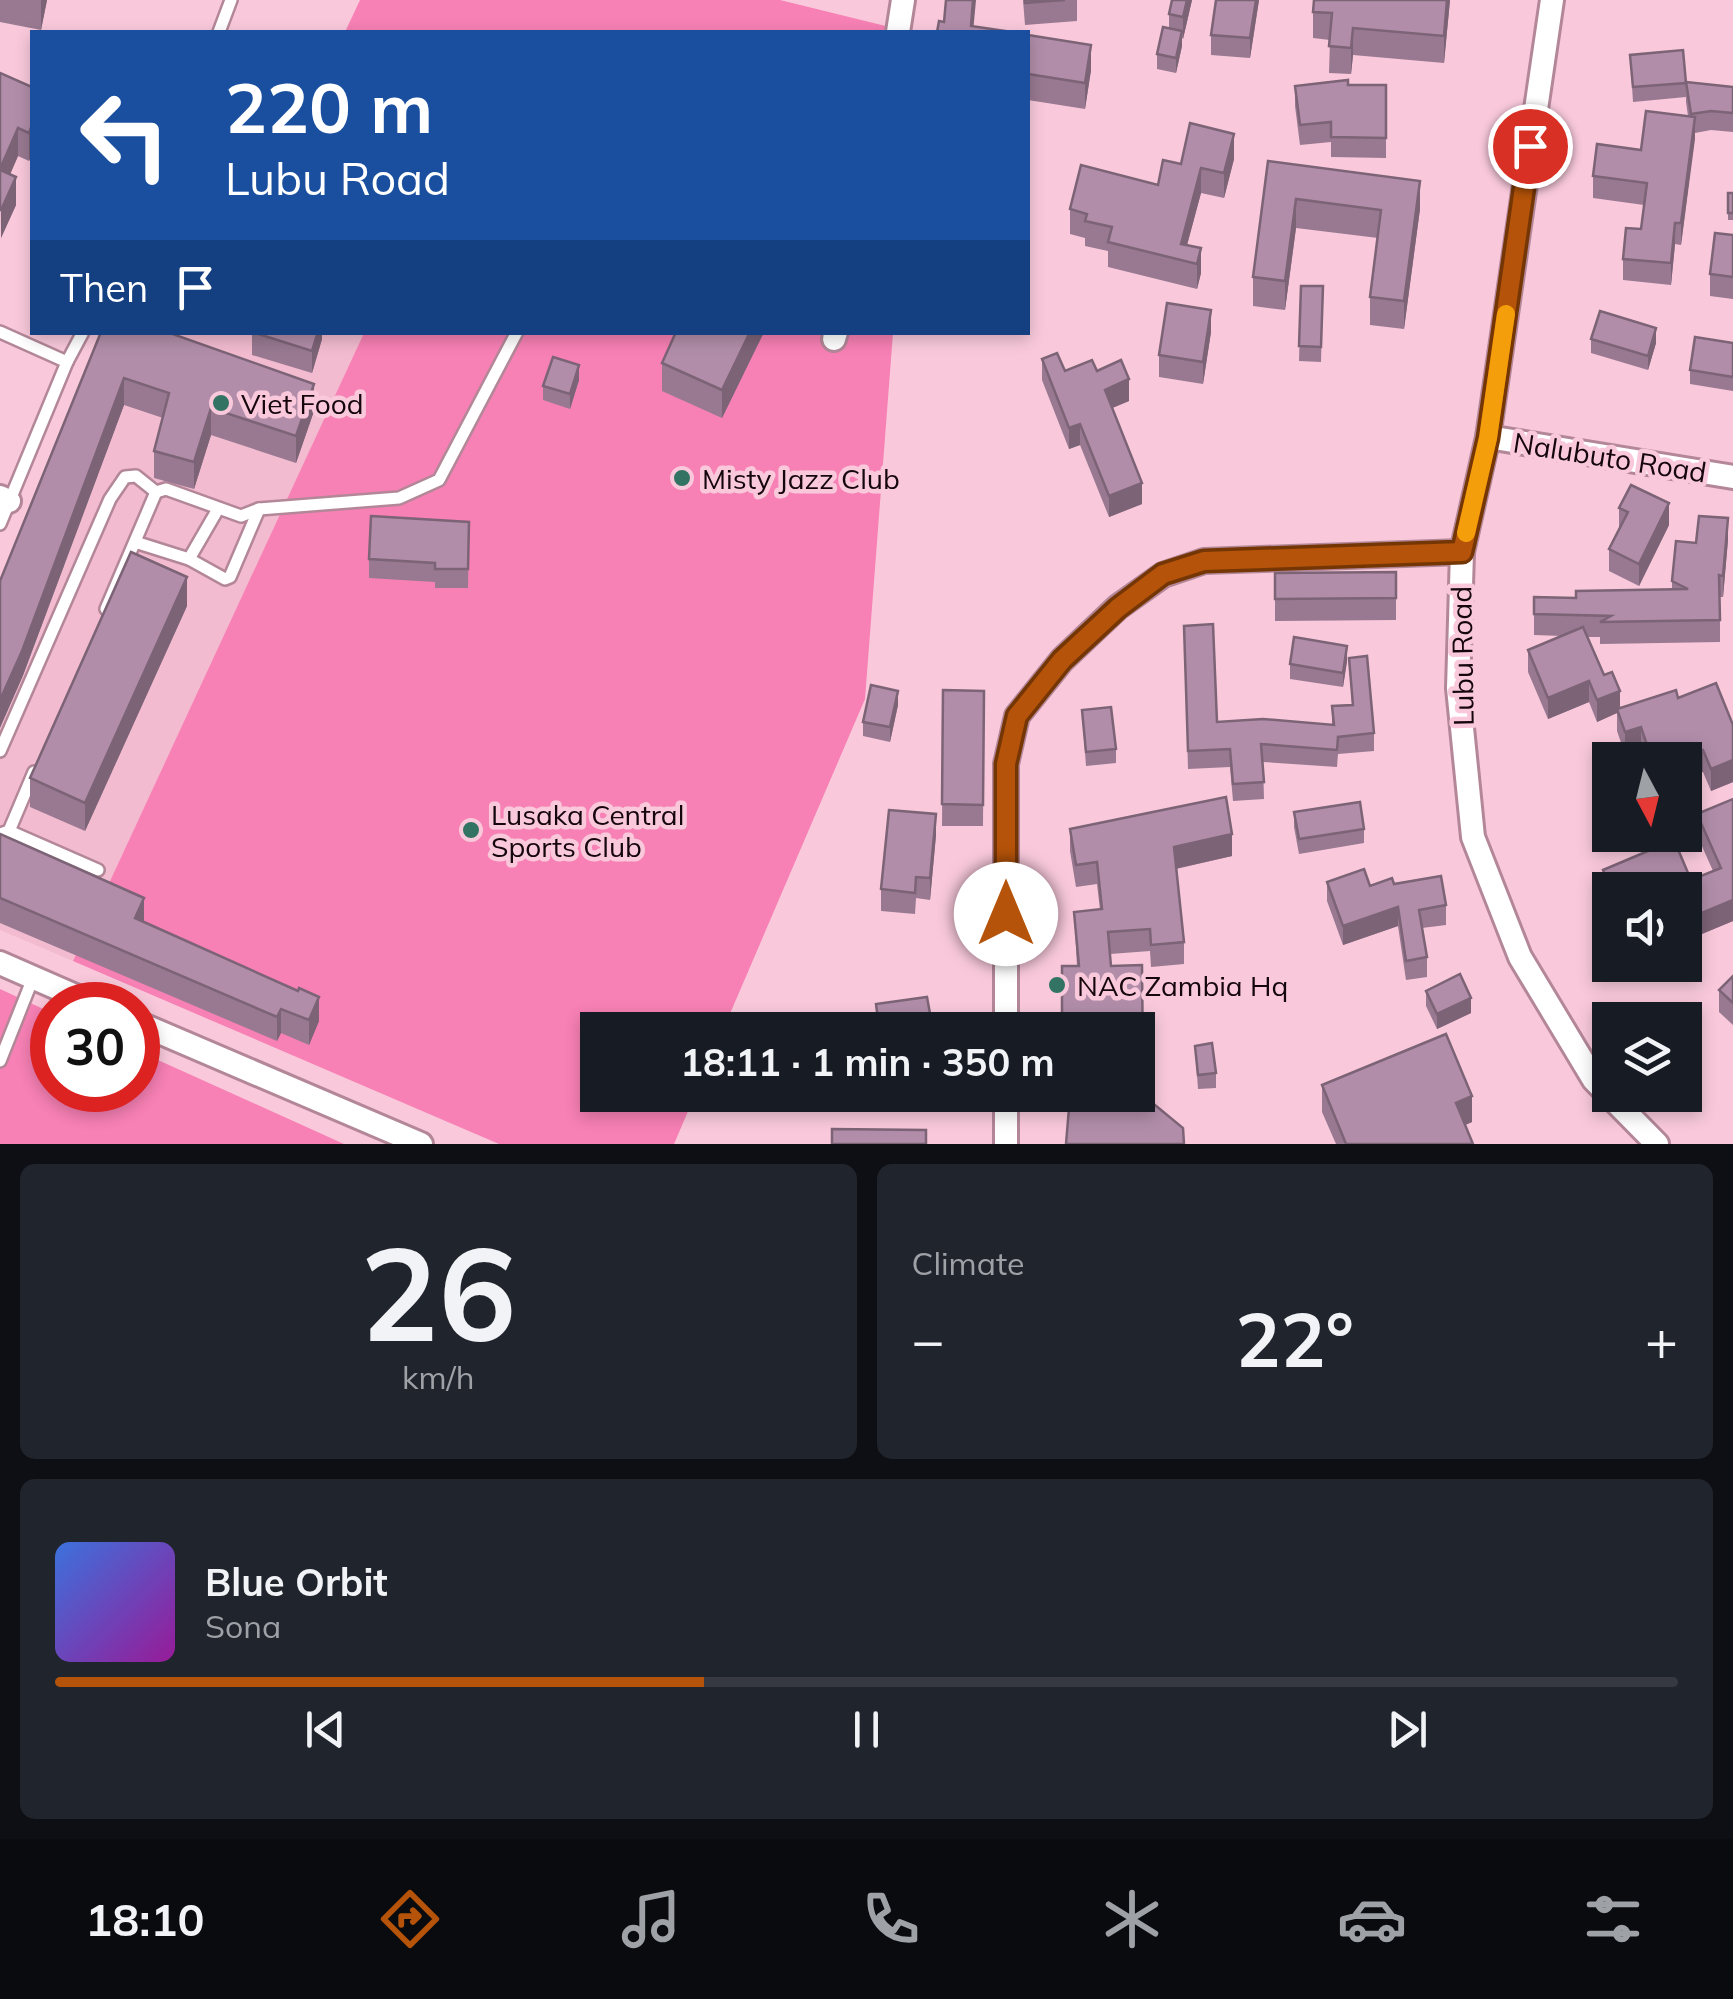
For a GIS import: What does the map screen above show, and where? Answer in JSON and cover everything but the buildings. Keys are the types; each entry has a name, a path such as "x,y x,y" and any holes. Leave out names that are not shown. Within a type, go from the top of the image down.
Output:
{"street":[{"path":"898,30 903,0"},
{"name":"Lubu Road","path":"1552,0 1488,438 1462,552 1458,688 1473,838 1520,957 1594,1080 1657,1144"},
{"name":"Nalubuto Road","path":"1488,438 1733,476"},
{"path":"1006,1012 1006,764 1017,716 1062,660 1118,608 1163,574 1204,561 1462,552"},
{"path":"0,963 42,982"},
{"path":"160,1031 422,1144"},
{"path":"1006,1112 1006,1144"}],"lane":[{"path":"221,30 231,0"},
{"path":"0,332 67,362"},
{"path":"0,524 5,499 82,335"},
{"path":"156,492 166,489 241,516 259,509 398,498 440,480 515,335"},
{"path":"0,751 118,484 125,477 136,476 156,492"},
{"path":"103,616 156,492"},
{"path":"188,559 218,508"},
{"path":"135,542 188,559 225,579 230,577 259,509"},
{"path":"39,762 5,833 98,870"},
{"path":"0,1061 33,978"}],"shaded area":[{"path":"360,0 780,0 902,30 346,30"},
{"path":"110,335 363,335 73,961 0,930 0,588"},
{"name":"Lusaka Central Sports Club","path":"363,335 893,335 865,699 731,1012 580,1012 580,1112 688,1112 674,1144 499,1144 160,998 160,982 122,982 73,961"},
{"path":"0,989 30,1003 30,1112 160,1112 160,1061 344,1144 0,1144"}],"slow traffic":[{"path":"1466,533 1488,438 1506,314"}],"place":[{"name":"Viet Food","path":"221,403"},
{"name":"Misty Jazz Club","path":"682,478"},
{"name":"Lusaka Central Sports Club","path":"471,830"},
{"name":"NAC Zambia Hq","path":"1057,985"}],"route":[{"path":"1006,914 1006,764 1017,716 1062,660 1118,608 1163,574 1204,561 1462,552 1488,438 1530,146"}]}
